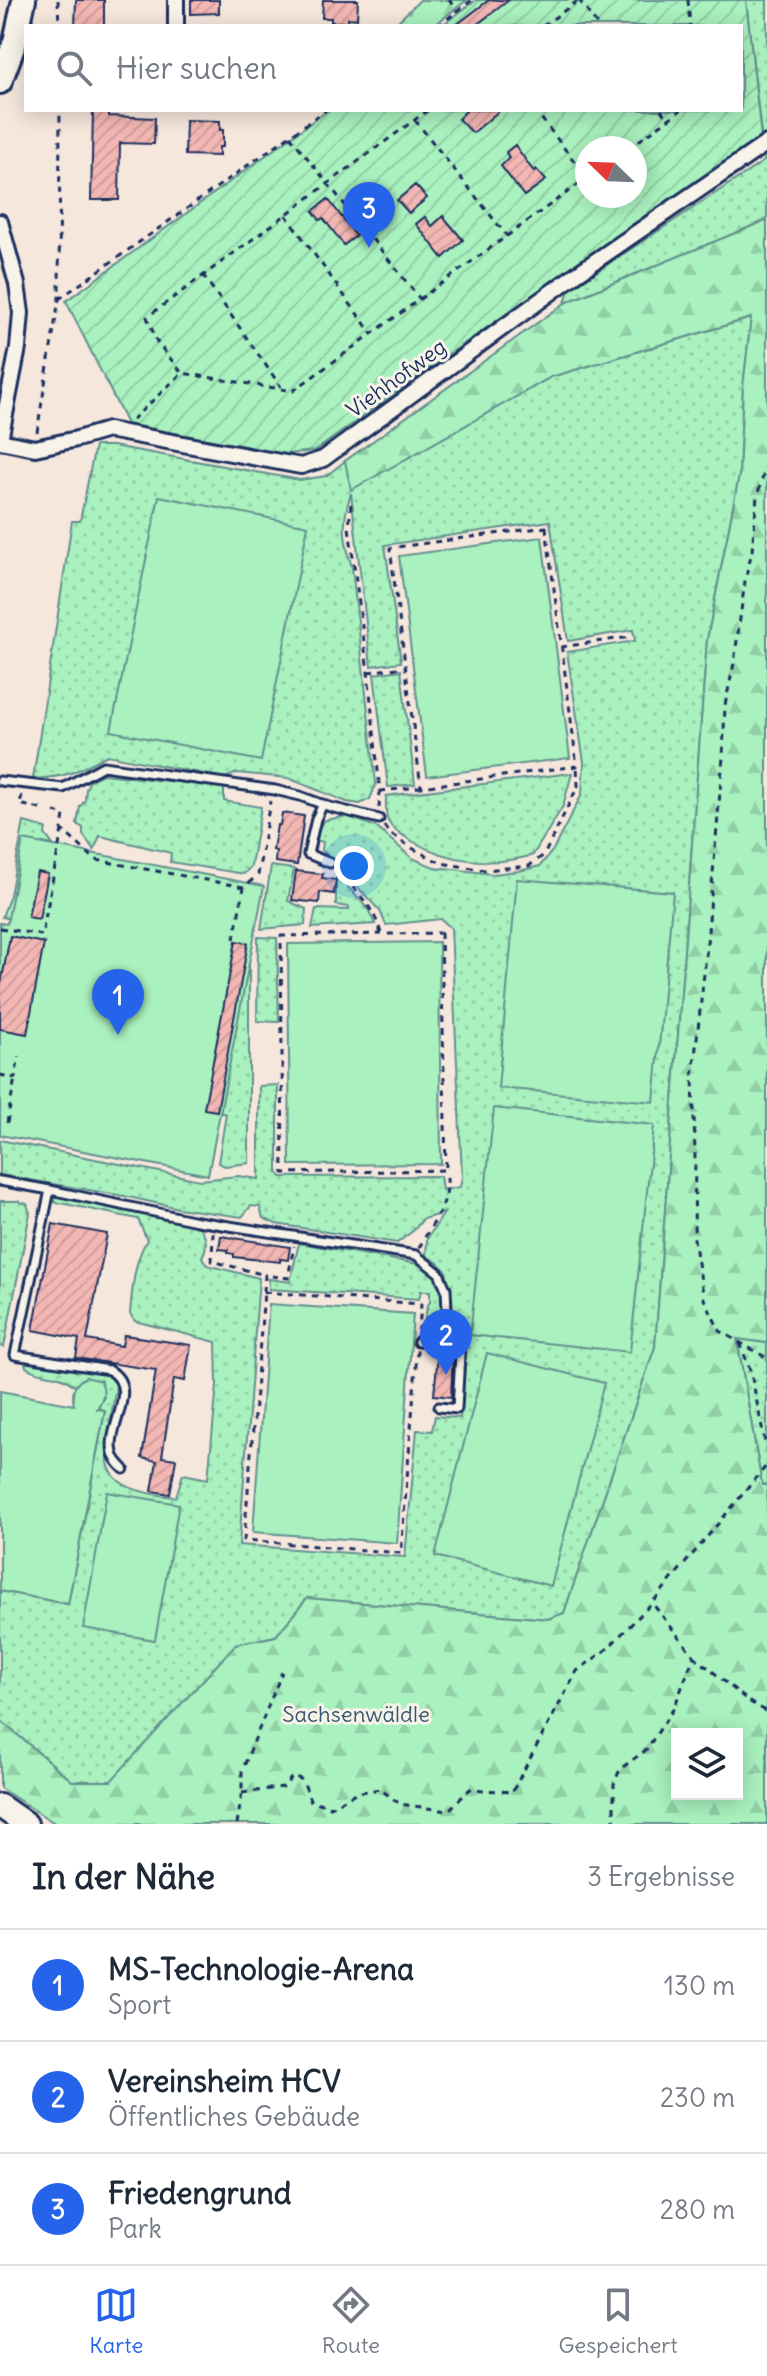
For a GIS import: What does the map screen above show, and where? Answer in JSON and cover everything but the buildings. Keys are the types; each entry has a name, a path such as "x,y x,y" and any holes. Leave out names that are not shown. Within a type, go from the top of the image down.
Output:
{"street":[{"path":"0,82 15,42 24,0"},
{"path":"176,0 176,24"},
{"name":"Viehhofweg","path":"0,440 35,448 108,430 301,466 323,459 575,275 767,143"},
{"path":"0,222 3,249 17,284 21,313 18,348 0,440"},
{"path":"0,1806 26,1824"}],"lane":[{"path":"0,781 63,788 103,766 271,789 379,819"},
{"path":"323,804 308,854 330,863"},
{"path":"0,1181 213,1223 416,1255 439,1273 446,1289 460,1354 457,1409 439,1407"},
{"path":"50,1190 15,1355 109,1370 117,1375 123,1387 112,1444 113,1456 124,1469"},
{"path":"418,1342 450,1318"}],"path":[{"path":"58,0 59,24"},
{"path":"449,0 457,11"},
{"path":"441,24 472,0"},
{"path":"546,24 579,0 597,24"},
{"path":"688,0 690,24"},
{"path":"35,448 59,299 60,112"},
{"path":"59,299 323,112"},
{"path":"425,112 147,317 157,342 182,373 293,391 587,178 537,112"},
{"path":"663,112 668,119"},
{"path":"645,136 678,112"},
{"path":"415,120 507,236"},
{"path":"290,136 420,299"},
{"path":"286,215 372,334"},
{"path":"203,275 282,389"},
{"path":"122,432 182,373"},
{"path":"767,463 757,496 752,551 725,705 706,955 693,1075 694,1239 704,1299 720,1331 767,1358"},
{"path":"351,504 349,527 368,672 380,791 379,819 389,833 441,863 485,870 529,866 544,855 578,786 546,527 390,548 421,787"},
{"path":"561,647 630,637"},
{"path":"368,672 405,667"},
{"path":"380,791 577,766"},
{"path":"24,783 20,804 44,810"},
{"path":"234,939 244,887 258,875 271,789"},
{"path":"0,928 42,935 64,814 54,812"},
{"path":"62,830 96,860 244,887"},
{"path":"330,863 366,901 378,920 381,934"},
{"path":"416,1255 443,1206 449,1186 446,1170 441,933 281,936 283,1173 446,1170"},
{"path":"7,1123 19,1056"},
{"path":"0,1075 15,1078"},
{"path":"213,1223 212,1261 265,1275 288,1278 296,1236"},
{"path":"264,1292 421,1304 401,1553 244,1540 265,1275"},
{"path":"740,1343 751,1373 767,1452"},
{"path":"242,1793 283,1787 293,1776 303,1780 310,1800 331,1807 355,1793 380,1789 400,1804 448,1811 470,1789 512,1792 577,1671 606,1650 652,1603 767,1465"},
{"path":"652,1603 694,1656 747,1700 767,1712"},
{"path":"614,1824 614,1784 620,1769 646,1750 674,1708 694,1656"},
{"path":"237,1824 242,1771 282,1672"}],"green space":[{"path":"420,0 467,0 436,24 395,24"},
{"path":"476,0 746,0 761,138 456,349 315,451 286,454 127,424 66,301 325,112 743,112 743,24 444,24"},
{"path":"746,0 767,0 767,220 565,303 569,290 764,161"},
{"name":"Sachsenwäldle","path":"767,220 767,1343 737,1339 762,1485 767,1485 767,1824 56,1824 0,1788 0,1720 72,1781 111,1781 236,1644 276,1636 307,1598 548,1619 564,1613 655,1347 707,640 739,476 743,387 751,318 551,377 351,490 345,461 565,303"},
{"path":"751,318 743,387 739,476 707,640 655,1347 564,1613 548,1619 307,1598 276,1636 236,1644 112,1781 72,1781 0,1720 0,1591 68,1604 105,1411 98,1408 104,1397 86,1377 75,1386 62,1378 30,1370 25,1362 30,1360 75,1367 114,1379 116,1386 108,1432 108,1465 115,1477 127,1486 147,1493 176,1497 183,1474 208,1479 217,1385 216,1342 135,1321 130,1314 136,1266 147,1240 138,1219 55,1202 54,1196 197,1224 206,1240 202,1257 207,1265 259,1278 239,1545 405,1557 417,1430 432,1431 435,1416 460,1418 466,1355 454,1319 446,1271 426,1256 427,1239 444,1213 423,1219 397,1243 276,1224 263,1218 260,1207 251,1206 242,1217 178,1208 0,1175 0,1140 200,1180 238,1176 259,1179 259,1086 278,1085 278,1173 281,1177 440,1176 442,1190 460,1187 451,928 441,919 386,925 380,911 322,851 323,842 315,840 321,824 326,820 347,816 376,827 412,858 439,869 493,874 540,866 553,850 582,794 584,762 567,652 635,641 633,630 568,641 550,521 385,545 401,662 371,666 351,493 345,531 352,568 376,784 370,799 360,804 347,802 288,778 237,773 225,778 107,755 72,773 33,779 72,521 80,521 95,446 113,446 300,480 326,476 345,461 352,489 551,377"},
{"path":"159,496 308,526 261,761 111,731"},
{"path":"542,537 570,758 427,776 399,556"},
{"path":"401,670 415,784 388,787 374,674"},
{"path":"572,773 563,806 533,855 518,859 471,860 440,854 395,830 387,818 386,796"},
{"path":"103,774 224,787 224,801 261,807 251,866 244,874 170,862 171,853 100,836 94,850 83,835 83,828 77,824 90,780"},
{"path":"24,822 46,828 45,834 53,845 42,843 25,922 2,917 10,895"},
{"path":"23,840 264,886 208,1175 0,1135 0,923 7,924"},
{"path":"271,866 294,869 288,901 306,909 305,925 261,929"},
{"path":"336,874 368,909 375,924 312,928 316,909 349,910 349,907 336,905"},
{"path":"517,879 673,892 654,1102 498,1088"},
{"path":"258,937 277,938 279,1022 257,1021"},
{"path":"439,942 441,1164 290,1165 288,944"},
{"path":"249,947 249,1163 225,1166 218,1163 226,1114 219,1112"},
{"path":"494,1108 654,1125 630,1352 470,1335"},
{"path":"0,1201 27,1204 30,1213 4,1347 0,1346"},
{"path":"299,1243 424,1265 437,1280 445,1313 433,1327 426,1330 430,1291 421,1291 419,1299 269,1289 269,1279 290,1282"},
{"path":"269,1304 413,1314 397,1543 253,1532"},
{"path":"737,1338 767,1343 767,1485 762,1486"},
{"path":"487,1353 604,1383 551,1586 435,1556"},
{"path":"86,1377 101,1381 103,1395 97,1409 105,1410 68,1604 0,1591 0,1391 74,1405 74,1388"},
{"path":"107,1492 179,1504 155,1640 83,1628"}],"place":[{"name":"Friedengrund","path":"369,248"},
{"name":"MS-Technologie-Arena","path":"118,1035"},
{"name":"Vereinsheim HCV","path":"446,1375"}]}
